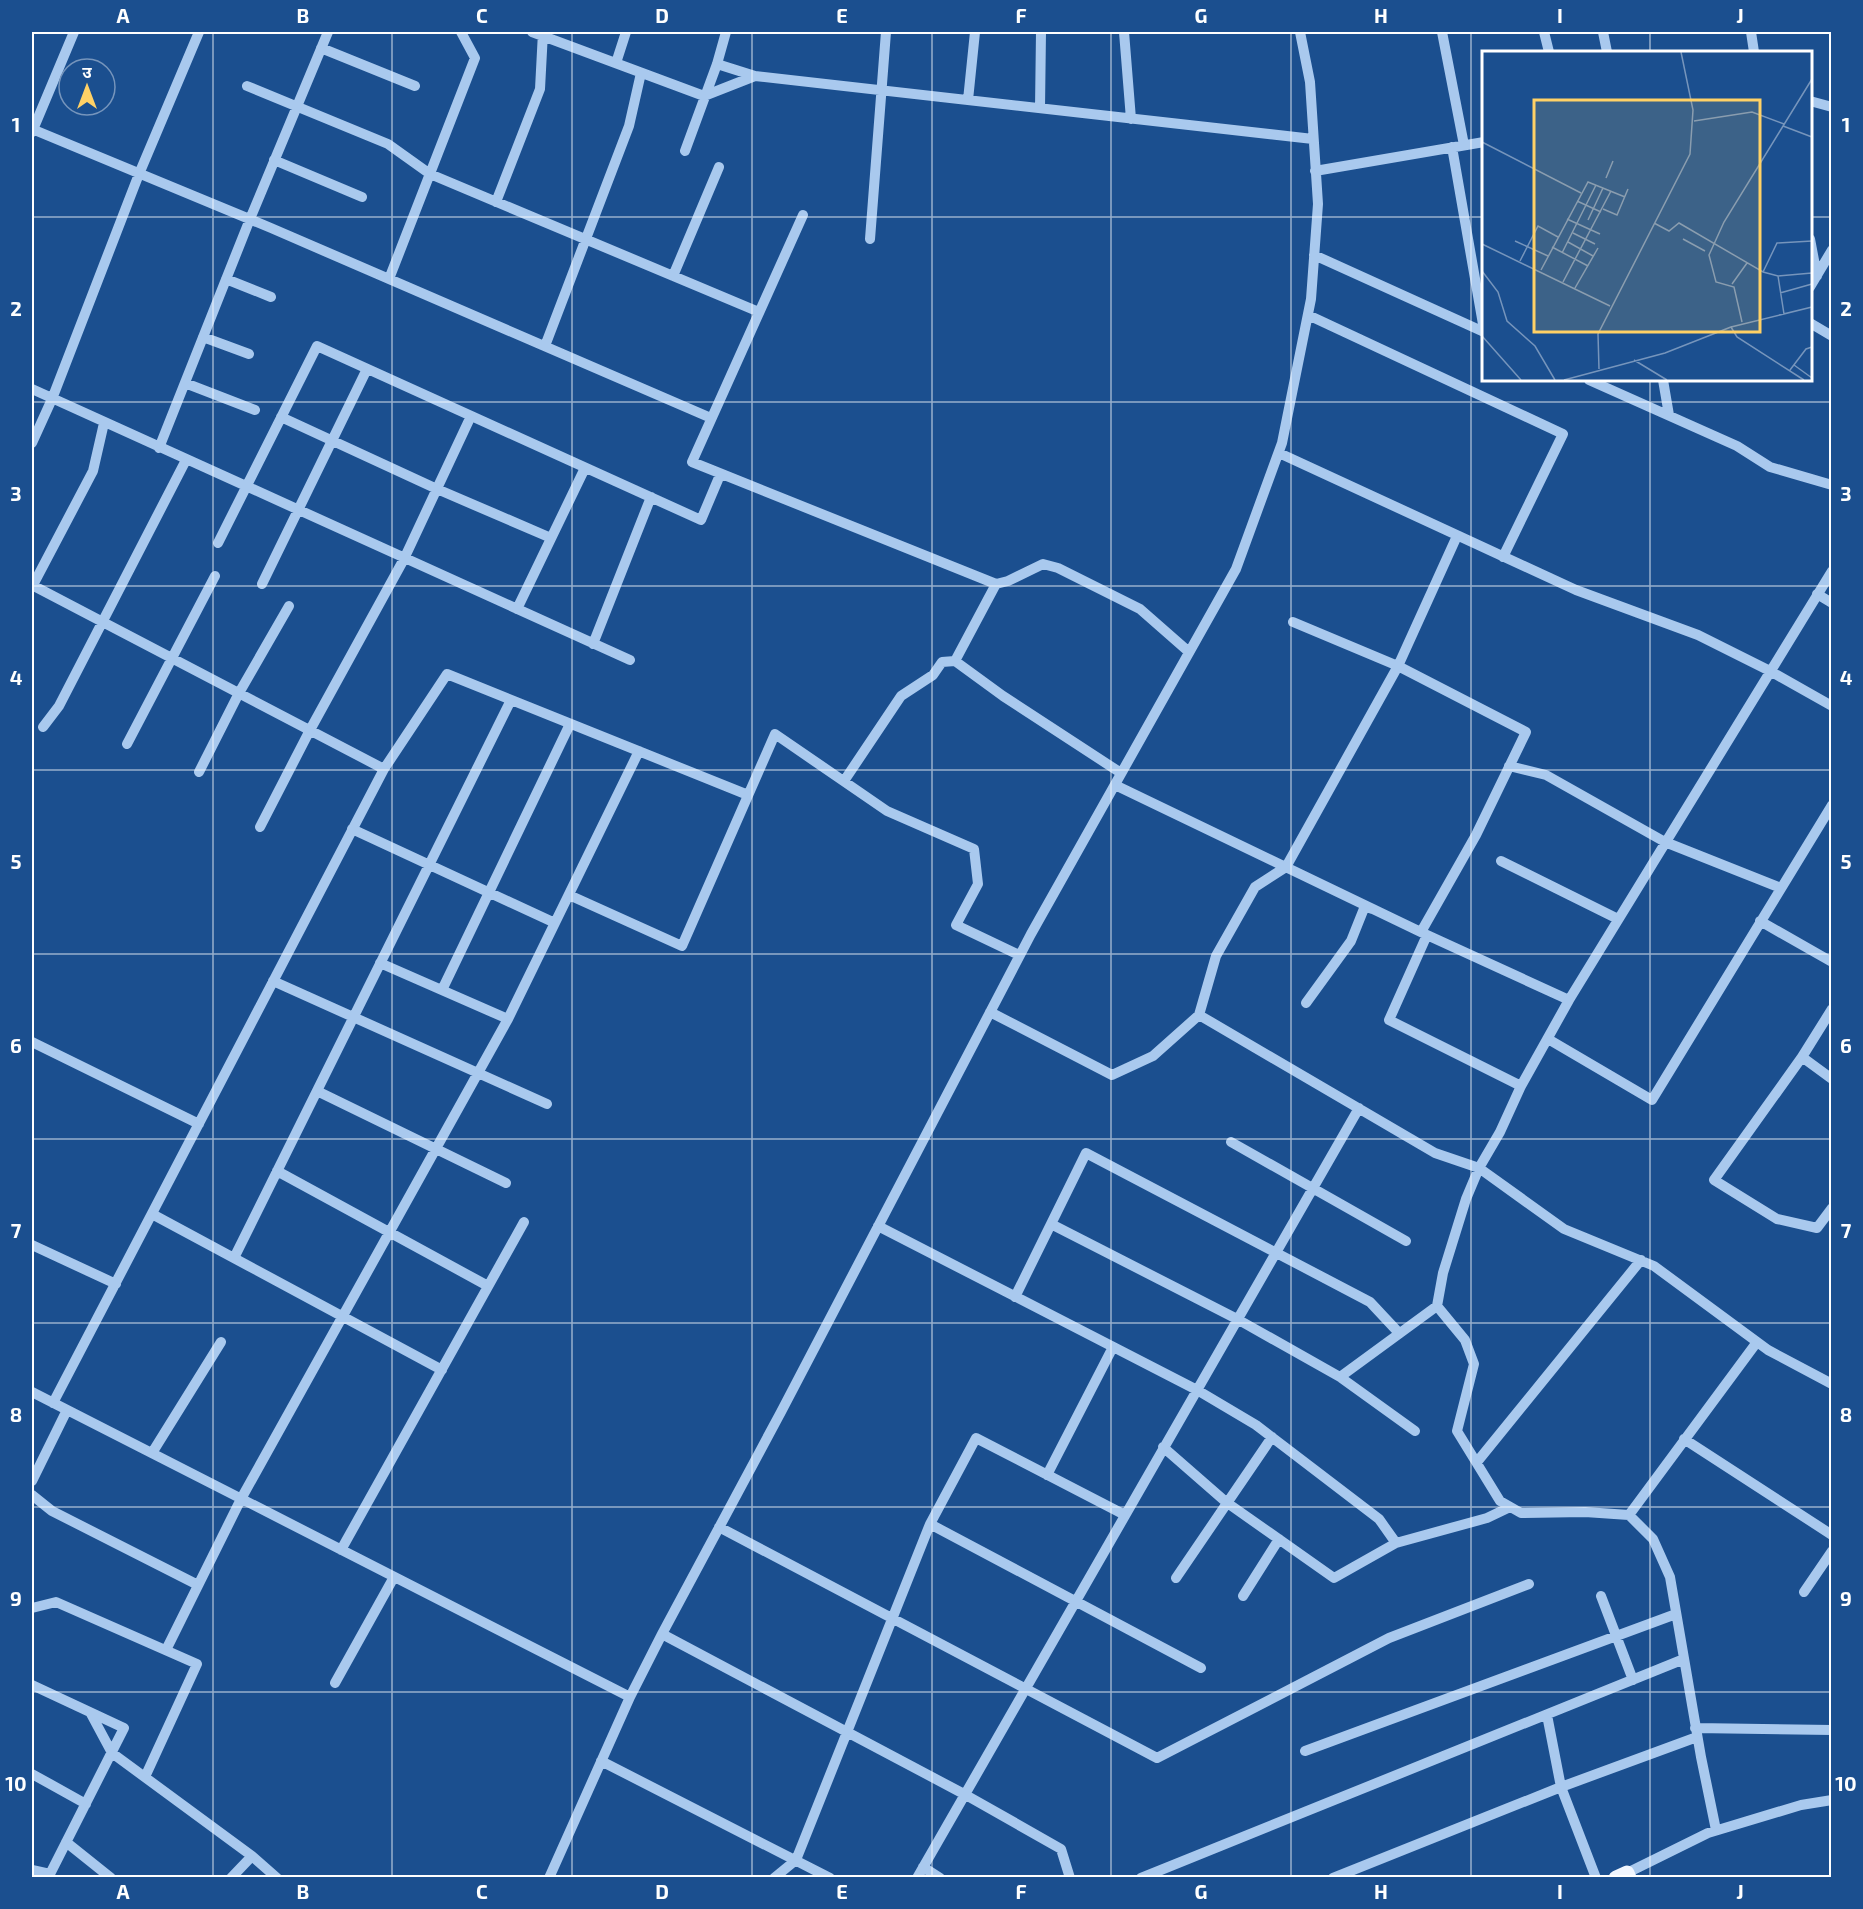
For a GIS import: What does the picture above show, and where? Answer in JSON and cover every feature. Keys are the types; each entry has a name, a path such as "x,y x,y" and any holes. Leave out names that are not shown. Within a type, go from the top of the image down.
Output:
{"street":[{"path":"74,32 32,130 250,219 711,418"},
{"path":"32,443 52,399 140,174 199,32"},
{"path":"159,448 250,219 328,32"},
{"path":"389,279 475,58 461,32"},
{"path":"616,63 626,32"},
{"path":"685,151 717,64 726,32"},
{"path":"870,239 886,32"},
{"path":"968,100 975,32"},
{"path":"1040,108 1041,32"},
{"path":"1124,32 1131,119"},
{"path":"549,1878 630,1697 662,1634 1019,955 1236,569 1282,443 1311,299 1317,204 1310,82 1300,32"},
{"path":"1442,32 1482,317"},
{"path":"1545,32 1549,51"},
{"path":"1604,32 1607,51"},
{"path":"1751,32 1754,51"},
{"path":"496,202 540,89 539,33 704,96 755,76"},
{"path":"321,48 415,86"},
{"path":"717,64 755,76 1313,139"},
{"path":"545,346 629,126 641,73"},
{"path":"247,86 387,144 430,174 759,312"},
{"path":"1812,102 1832,107"},
{"path":"1315,171 1482,142"},
{"path":"274,160 362,197"},
{"path":"673,276 719,167"},
{"path":"803,215 692,462 996,584 1008,581 1043,564 1058,568 1140,609 1189,652"},
{"path":"1812,250 1817,276"},
{"path":"1812,284 1832,250"},
{"path":"1314,255 1482,330"},
{"path":"226,279 271,297"},
{"path":"1308,315 1563,434 1503,557"},
{"path":"1812,324 1832,336"},
{"path":"203,337 249,354"},
{"path":"218,543 317,346 701,520 720,475"},
{"path":"262,584 367,369"},
{"path":"1591,381 1737,446 1770,467 1832,485"},
{"path":"1663,381 1669,416"},
{"path":"185,383 255,410"},
{"path":"32,389 246,488 630,660"},
{"path":"260,826 404,559 471,416"},
{"path":"282,417 437,489 551,538"},
{"path":"104,423 93,471 32,586 384,769"},
{"path":"1279,453 1576,590 1698,635 1770,671 1832,706"},
{"path":"44,727 59,706 186,460"},
{"path":"517,609 585,468"},
{"path":"593,644 651,497"},
{"path":"990,1012 1112,1075 1153,1056 1199,1015 1216,957 1255,887 1286,867 1398,666 1457,536"},
{"path":"1340,1377 1437,1306 1443,1273 1466,1199 1479,1168 1500,1132 1521,1086 1569,1000 1832,571"},
{"path":"127,744 216,576"},
{"path":"955,661 996,584"},
{"path":"1817,594 1832,603"},
{"path":"199,772 239,693 289,606"},
{"path":"1293,622 1398,666 1526,732 1476,835 1424,933 1389,1020 1521,1086"},
{"path":"844,781 901,696 933,675 942,662 955,661 1003,696 1121,773"},
{"path":"53,1403 384,769 447,674 748,795"},
{"path":"234,1258 511,700"},
{"path":"442,990 570,724"},
{"path":"569,895 682,946 775,734 887,811 974,849 978,884 956,925 1019,955"},
{"path":"166,1650 241,1499 508,1019 639,751"},
{"path":"1509,766 1546,775 1665,843 1781,888"},
{"path":"1115,785 1569,1000"},
{"path":"1548,1038 1652,1100 1832,805"},
{"path":"352,829 555,923"},
{"path":"1501,861 1618,919"},
{"path":"1306,1003 1351,941 1365,906 1373,909"},
{"path":"1760,921 1832,962"},
{"path":"381,963 508,1019"},
{"path":"273,981 547,1104"},
{"path":"1832,1010 1802,1057 1713,1180 1777,1219 1817,1228 1832,1208"},
{"path":"1199,1015 1435,1153 1479,1168 1564,1229 1654,1266 1757,1342 1832,1384"},
{"path":"32,1042 199,1124"},
{"path":"1802,1057 1832,1079"},
{"path":"317,1091 506,1183"},
{"path":"916,1878 1359,1108"},
{"path":"1232,1142 1407,1240"},
{"path":"1015,1297 1086,1153 1370,1302 1399,1333"},
{"path":"277,1171 488,1286"},
{"path":"152,1214 442,1370"},
{"path":"341,1550 524,1222"},
{"path":"1051,1224 1238,1319 1340,1377 1415,1431"},
{"path":"878,1226 1197,1390 1256,1425 1379,1519 1396,1543"},
{"path":"32,1245 116,1284"},
{"path":"1477,1462 1641,1260"},
{"path":"1437,1306 1465,1340 1474,1364 1457,1431 1500,1501 1521,1513 1585,1512 1629,1515 1653,1539 1670,1576 1696,1732 1716,1830"},
{"path":"152,1453 221,1342"},
{"path":"1629,1515 1757,1342"},
{"path":"1047,1475 1113,1347"},
{"path":"32,1392 630,1697"},
{"path":"32,1481 67,1410"},
{"path":"1176,1578 1272,1437"},
{"path":"774,1878 796,1860 930,1524 976,1438 1125,1515"},
{"path":"1684,1439 1832,1535"},
{"path":"1163,1448 1226,1502 1334,1578 1396,1543 1487,1518 1510,1507"},
{"path":"32,1495 52,1511 198,1585"},
{"path":"930,1524 1201,1668"},
{"path":"719,1527 1157,1758 1389,1638 1529,1584"},
{"path":"1243,1596 1279,1539"},
{"path":"1804,1592 1832,1551"},
{"path":"335,1683 394,1576"},
{"path":"1601,1596 1634,1680"},
{"path":"32,1608 56,1602 197,1664 145,1777"},
{"path":"1305,1751 1676,1614"},
{"path":"662,1634 964,1794 1061,1849 1070,1878"},
{"path":"1140,1878 1684,1659"},
{"path":"32,1685 123,1728 49,1876 32,1870"},
{"path":"90,1712 112,1753 252,1856 277,1878"},
{"path":"1547,1715 1561,1787 1596,1878"},
{"path":"1333,1878 1696,1732 1832,1730"},
{"path":"601,1761 830,1878"},
{"path":"32,1774 86,1804"},
{"path":"1624,1876 1716,1830 1802,1804 1832,1800"},
{"path":"66,1842 111,1878"},
{"path":"231,1878 252,1856"},
{"path":"922,1867 940,1878"}]}
